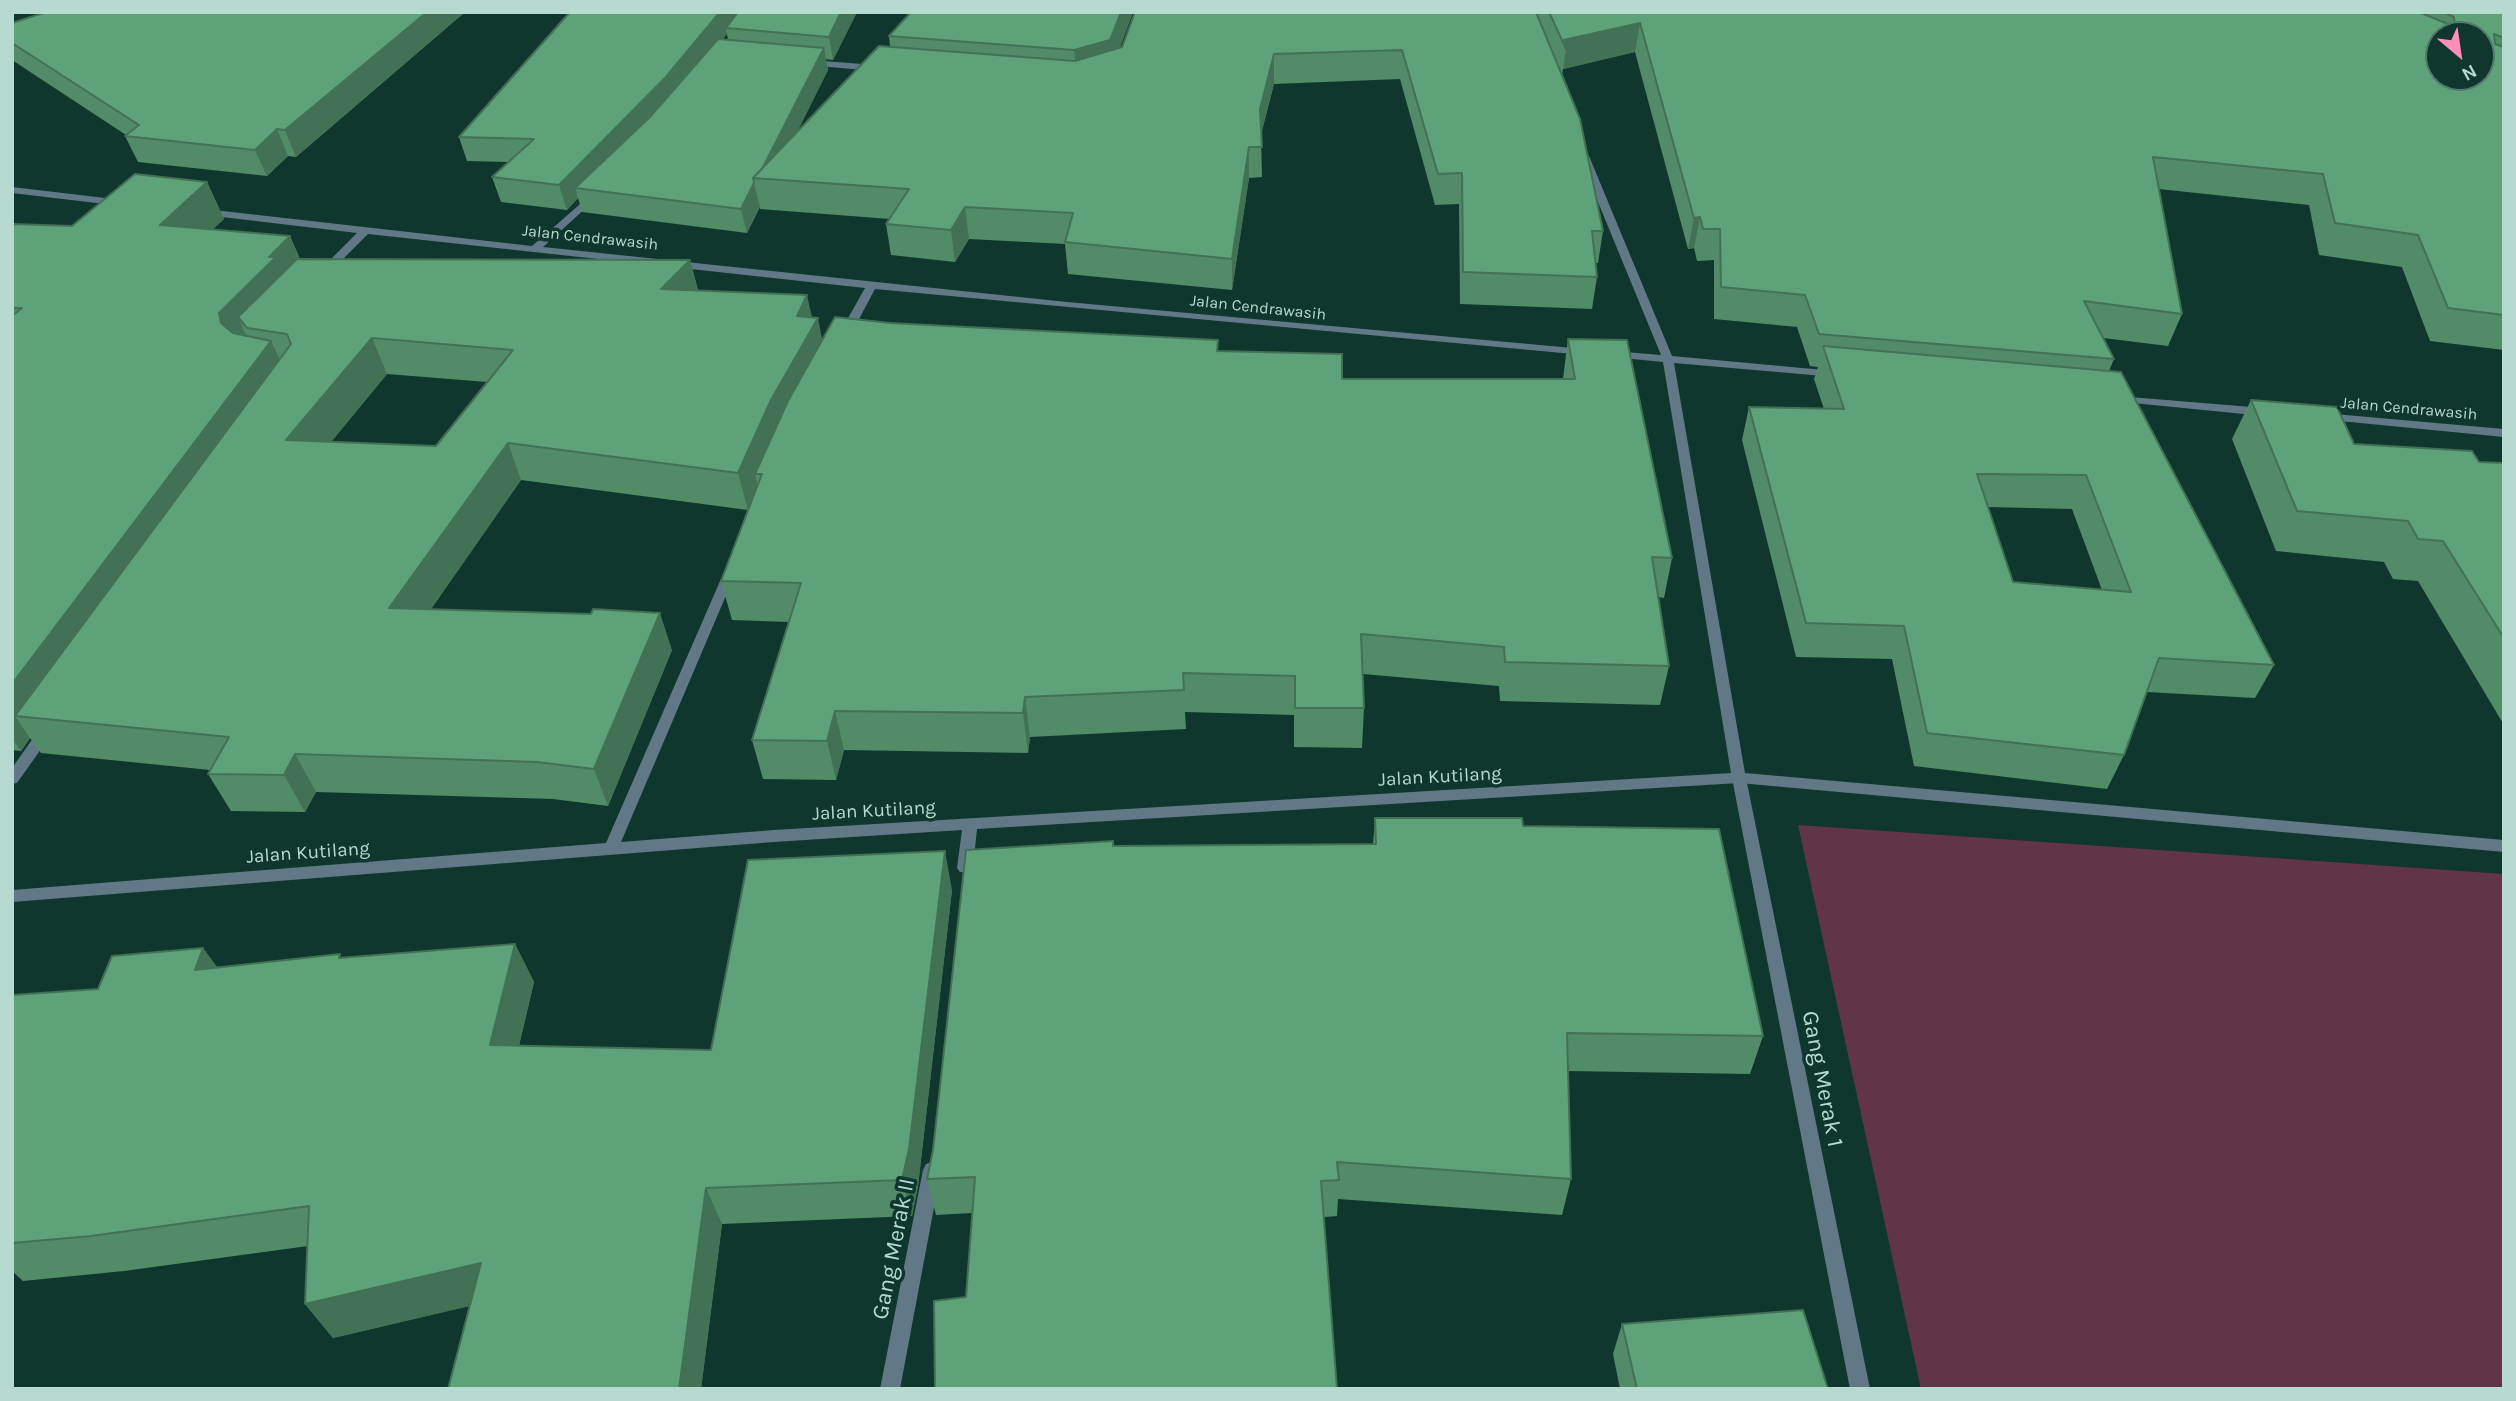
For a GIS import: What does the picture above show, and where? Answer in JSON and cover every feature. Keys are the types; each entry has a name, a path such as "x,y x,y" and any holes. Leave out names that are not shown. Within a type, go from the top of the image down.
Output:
{"street":[{"path":"802,63 883,69"},
{"name":"Gang Merak 1","path":"1577,138 1668,359 1739,778 1860,1389"},
{"path":"536,248 605,185"},
{"path":"12,190 137,205"},
{"name":"Jalan Cendrawasih","path":"192,211 872,285 1311,329 1849,375"},
{"path":"319,277 365,231"},
{"path":"840,344 872,285"},
{"path":"2100,397 2281,413"},
{"name":"Jalan Cendrawasih","path":"2309,416 2504,433"},
{"path":"611,849 738,553"},
{"path":"12,779 52,724"},
{"name":"Jalan Kutilang","path":"12,895 970,824 1739,778 2504,846"},
{"path":"964,880 970,824"},
{"name":"Gang Merak II","path":"890,1389 933,1158"}],"shaded area":[{"path":"1798,825 2504,874 2504,1389 1921,1389"}],"building":[{"path":"46,12 427,12 285,130 277,129 255,150 125,136 139,125 12,43 12,23"},
{"path":"570,12 720,12 665,78 559,185 492,177 534,139 459,137"},
{"path":"738,12 841,12 829,37 726,28"},
{"path":"911,12 1121,12 1110,40 1074,50 889,36"},
{"path":"1135,12 1536,12 1580,119 1603,231 1592,231 1597,277 1463,272 1462,173 1438,174 1402,50 1274,54 1260,109 1262,147 1249,147 1232,259 1065,242 1073,213 965,207 951,230 886,224 909,189 753,178 879,46 1075,61 1122,47"},
{"path":"1549,12 2419,12 2441,21 2425,21 2425,91 2495,91 2495,44 2504,47 2504,315 2448,308 2418,235 2335,223 2323,174 2153,157 2182,314 2084,301 2114,359 1819,334 1805,295 1721,287 1720,229 1703,229 1700,217 1694,218 1640,23 1564,40 1566,49"},
{"path":"2443,12 2504,12 2504,38 2495,34 2495,21 2454,21 2454,17"},
{"path":"718,39 824,48 762,169 753,178 754,183 741,209 575,188 650,117"},
{"path":"135,174 207,182 160,225 290,236 269,257 276,257 219,313 221,323 233,333 271,341 12,684 12,316 22,308 12,308 12,224 72,226"},
{"path":"297,259 690,260 661,289 807,295 797,316 818,318 771,400 738,473 508,443 389,608 591,614 593,609 660,613 594,769 537,762 295,754 284,775 208,774 229,737 15,716 291,344 287,334 247,328 238,317","holes":["372,338 513,350 436,446 286,440"]},
{"path":"835,317 890,323 1218,340 1217,351 1342,354 1342,379 1575,379 1568,339 1627,340 1672,558 1652,557 1669,666 1505,662 1504,647 1361,634 1364,708 1295,708 1295,676 1183,673 1184,690 1025,697 1023,713 835,711 827,741 752,740 801,583 721,581 762,474 755,474 788,401"},
{"path":"1823,346 2121,372 2274,665 2159,658 2124,755 1927,733 1904,626 1806,623 1749,407 1844,409","holes":["1977,474 2086,475 2131,592 2013,582"]},
{"path":"2251,400 2337,407 2354,444 2472,451 2479,462 2504,463 2504,638 2443,541 2418,539 2408,521 2297,511"},
{"path":"1375,818 1522,818 1523,826 1719,829 1763,1036 1567,1033 1571,1179 1337,1162 1339,1180 1321,1181 1337,1389 935,1389 934,1301 966,1297 975,1177 927,1179 933,1150 966,850 1113,841 1113,846 1376,844"},
{"path":"945,851 909,1149 902,1180 706,1188 679,1389 448,1389 481,1263 305,1304 309,1206 91,1236 12,1243 12,995 98,989 112,956 203,948 195,970 340,954 339,958 515,944 490,1045 711,1050 748,860"},
{"path":"1803,1310 1828,1389 1637,1389 1622,1324"}]}
